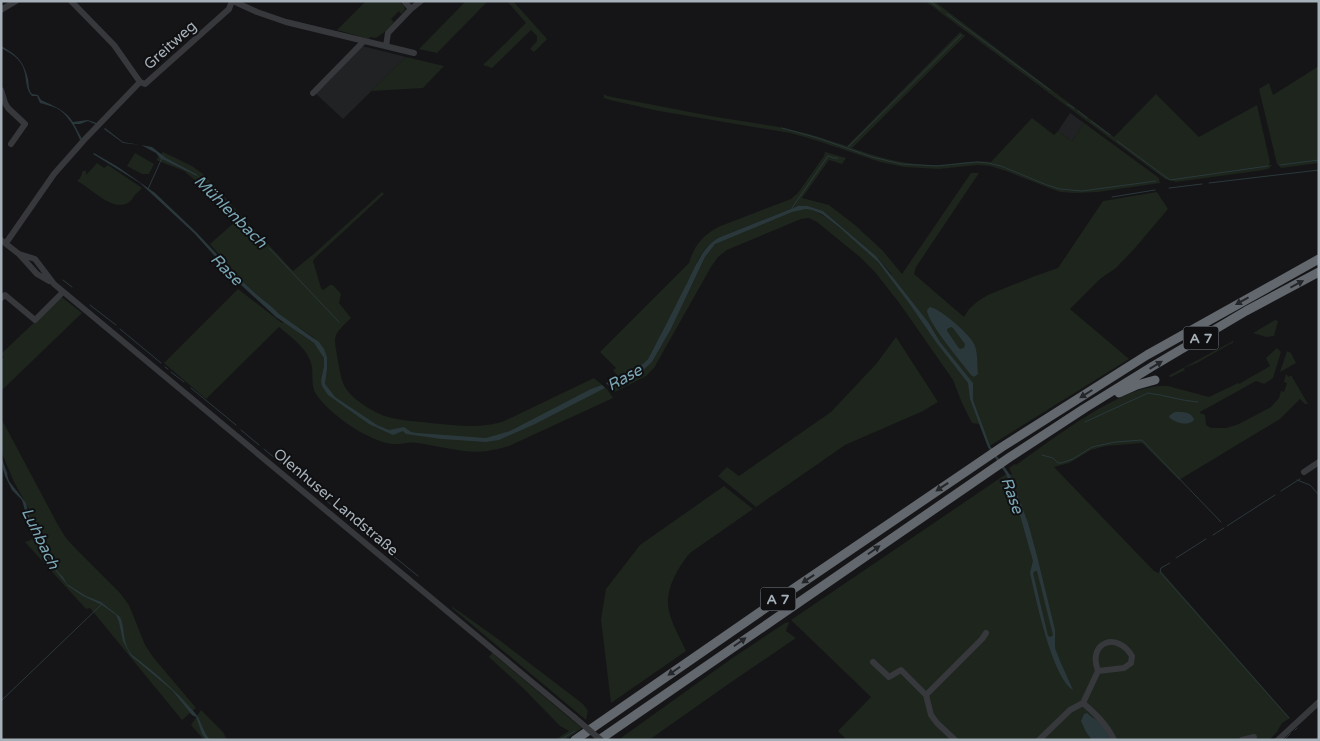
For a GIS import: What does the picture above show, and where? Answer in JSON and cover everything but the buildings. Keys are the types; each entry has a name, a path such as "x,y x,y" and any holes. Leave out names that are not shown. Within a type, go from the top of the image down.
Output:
{"highway":[{"name":"A 7","path":"575,740 1002,447 1147,355 1319,259"},
{"name":"A 7","path":"600,740 1010,456 1085,408 1246,311 1319,272"},
{"path":"1085,408 1137,384 1155,380"}],"street":[{"path":"1,10 16,1"},
{"path":"71,1 114,46 143,83"},
{"path":"232,1 272,18 414,53"},
{"name":"Greitweg","path":"4,242 54,174 85,139 143,83 229,9 232,1"},
{"path":"404,1 411,9"},
{"path":"386,46 388,33 420,1"},
{"path":"312,93 364,41"},
{"path":"2,93 8,108 31,130"},
{"path":"11,144 25,124"},
{"name":"Olenhuser Landstraße","path":"4,242 19,254 37,274 54,284 600,740"},
{"path":"1,298 5,295 35,320 63,292"},
{"path":"1304,472 1319,462"},
{"path":"926,695 982,639 986,632"},
{"path":"1039,740 1070,710 1083,703 1098,671 1095,659 1099,648 1103,644 1117,643 1127,649 1132,656 1130,663 1124,668 1098,671"},
{"path":"873,662 889,678 901,670 926,695 931,715 955,740"},
{"path":"1278,740 1319,702"},
{"path":"1083,703 1104,722 1114,740"},
{"path":"1242,740 1254,737"}],"shaded area":[{"path":"366,1 399,1 405,10 401,14 399,11 391,19 394,22 376,38 370,37 369,39 337,30"},
{"path":"466,1 488,1 437,53 419,49"},
{"path":"507,1 513,1 547,39 534,52 530,49 537,41 537,36 531,30 492,68 483,65 526,23"},
{"path":"925,1 934,1 1114,137 1156,94 1199,137 1257,105 1270,162 1269,165 1272,165 1264,170 1176,182 1165,179"},
{"path":"960,32 965,36 852,148 889,160 909,163 937,165 975,161 991,162 1032,118 1054,135 1058,131 1072,141 1084,123 1159,178 1160,183 1098,192 1060,192 990,166 978,165 939,169 904,167 880,162 790,133 659,111 604,98 604,94 716,117 779,127 847,146"},
{"path":"362,46 406,57 343,119 315,93"},
{"path":"406,57 444,66 423,88 371,91"},
{"path":"1319,66 1319,163 1281,168 1277,164 1259,89 1269,83 1273,95"},
{"path":"1070,113 1084,123 1072,141 1058,131"},
{"path":"163,152 192,166 203,174 293,271 382,192 384,194 313,261 321,288 323,290 333,285 341,294 339,303 351,318 337,333 335,341 343,384 360,403 372,410 398,419 475,426 502,422 594,378 607,389 613,398 509,446 495,450 479,452 415,443 392,444 382,442 361,432 339,418 322,402 313,388 312,368 308,356 300,345 279,327 206,399 164,363 238,289 282,323 284,322 314,343 324,358 322,376 325,384 327,357 313,337 278,314 242,281 210,244 235,222 184,171 156,160"},
{"path":"825,152 846,158 842,164 829,160 802,198 829,205 855,225 883,251 902,274 971,173 979,173 916,267 914,274 964,317 969,309 988,295 1058,268 1103,201 1157,192 1168,209 1116,268 1100,279 1070,309 1129,359 988,447 979,424 972,423 953,380 900,304 875,272 860,257 817,222 809,218 801,219 727,250 718,257 654,368 646,376 615,392 609,386 634,375 652,362 671,329 710,249 718,242 786,213 807,209 823,215 854,239 877,261 889,276 892,275 876,256 823,211 808,206 798,206 718,238 707,247 699,258 648,359 642,365 618,377 613,370 616,368 600,352 689,263 693,251 707,234 718,227 791,199 798,193"},
{"path":"135,153 154,164 149,174 142,174 127,166"},
{"path":"97,163 104,168 108,165 142,188 131,200 123,205 109,202 77,181 83,171 86,171 86,175"},
{"path":"60,298 63,298 82,313 1,391 1,359 4,357 1,354"},
{"path":"1275,320 1278,321 1274,336 1266,337 1253,333"},
{"path":"896,337 938,402 923,411 845,445 756,507 718,476 727,467 739,476 831,412 877,363"},
{"path":"1233,341 1233,343 1197,363 1184,368 1185,370 1171,377 1168,376"},
{"path":"1277,348 1281,352 1273,378 1264,384 1256,381 1200,412 1205,415 1206,425 1211,428 1226,428 1239,424 1271,407 1279,398 1281,391 1284,392 1287,383 1284,382 1286,374 1289,377 1291,375 1308,404 1305,404 1300,399 1280,419 1179,480 1142,443 1106,446 1091,450 1069,463 1054,467 1154,571 1158,573 1161,571 1290,718 1282,723 1269,740 847,740 838,731 871,697 791,620 1006,474 1012,474 1009,468 1068,428 1110,403 1150,387 1168,386 1209,397 1239,384 1270,366 1266,358"},
{"path":"1287,351 1291,353 1296,363 1280,372"},
{"path":"1,418 66,538 120,593 129,605 145,645 196,708 182,720 90,608 86,609 25,542 33,539 22,514 30,511 14,482 1,451"},
{"path":"724,486 753,509 690,553 673,580 668,595 669,611 686,651 611,703 601,619 606,589 640,545"},
{"path":"452,608 583,704 588,711 586,720"},
{"path":"789,622 786,631 796,638 649,740 618,740 731,659"},
{"path":"492,653 582,728 565,740 555,740 569,731 560,726 489,657"},
{"path":"201,710 223,732 227,740 204,740 191,725"}],"water":[{"path":"1,46 15,55 22,63 32,94 38,95 41,100 63,111 73,122 88,120 99,124 88,121 74,124 82,139 80,140 74,126 60,110 40,103 37,96 32,96 28,90 21,63 12,54 1,48"},
{"path":"105,128 123,142 139,145 123,143"},
{"path":"141,145 152,147 166,158 196,174 268,248 197,176 160,158 156,153"},
{"name":"Rase","path":"94,153 118,167 155,193 256,294 279,314 319,342 327,357 325,384 335,397 377,425 389,430 404,427 411,432 417,433 486,438 510,431 591,389 602,385 605,388 535,424 499,440 486,442 442,439 406,434 403,431 393,435 369,424 328,395 321,381 324,358 314,343 276,317 240,284 194,233 140,183"},
{"name":"Rase","path":"798,206 808,206 823,211 876,256 928,322 940,342 973,383 973,400 990,446 1010,475 1028,523 1037,556 1055,630 1055,648 1073,690 1065,682 1058,670 1052,654 1030,573 1033,561 1014,494 1006,474 988,447 970,399 968,383 878,262 822,214 806,209 792,212 715,244 705,257 671,329 652,362 642,371 609,386 606,383 634,370 648,359 698,261 706,248 718,238","holes":["1037,571 1053,635 1051,637 1048,636 1033,573"]},
{"path":"930,307 941,313 962,330 973,342 977,353 978,374 974,377 939,333 927,310","holes":["953,328 965,344 964,348 960,349 947,331 947,329"]},
{"path":"1175,412 1188,413 1194,419 1184,424 1177,422 1169,417"},
{"path":"1,455 9,481 26,503 30,520 45,547 52,564 67,584 86,596 101,602 120,617 126,645 132,655 165,682 188,705 197,716 210,740 207,740 202,734 196,717 192,715 172,690 131,656 123,641 116,615 68,586 51,565 41,541 28,521 22,500 12,490 5,476"},
{"path":"1087,713 1100,723 1111,740 1092,740 1081,721 1084,714"}],"waterway":[{"path":"930,1 940,9"},
{"path":"947,14 1050,90"},
{"path":"848,147 961,35"},
{"path":"1067,104 1074,108"},
{"path":"1078,111 1087,118"},
{"path":"1091,121 1110,135"},
{"path":"782,128 818,138 872,157 901,164 937,166 977,162 988,163 1001,166 1060,189 1082,191 1156,181"},
{"path":"1117,141 1170,180 1268,166"},
{"path":"792,208 828,156 838,158"},
{"path":"148,189 162,158"},
{"path":"1280,165 1319,160"},
{"path":"1209,183 1319,170"},
{"path":"1169,188 1202,184"},
{"path":"1112,197 1155,190"},
{"name":"Mühlenbach","path":"269,248 339,322"},
{"path":"63,280 72,287"},
{"path":"90,305 116,325"},
{"path":"120,329 161,363"},
{"path":"171,372 184,382"},
{"path":"191,388 236,425"},
{"path":"1085,422 1148,393 1198,402"},
{"path":"241,430 259,445"},
{"path":"1042,455 1053,458 1058,463 1061,463 1073,459 1092,447 1115,442 1142,440 1221,522"},
{"path":"264,449 289,470"},
{"name":"Luhbach","path":"4,466 7,474"},
{"path":"294,474 333,506"},
{"path":"1281,491 1300,479"},
{"path":"1297,480 1310,485 1319,495"},
{"path":"1227,526 1275,495"},
{"path":"338,510 366,534"},
{"path":"1213,535 1224,528"},
{"path":"371,538 418,576"},
{"path":"1176,558 1206,539"},
{"path":"1170,563 1161,568 1160,572 1289,718"},
{"path":"1,701 102,604"},
{"path":"560,740 575,731"},
{"path":"1284,740 1290,734"}]}
